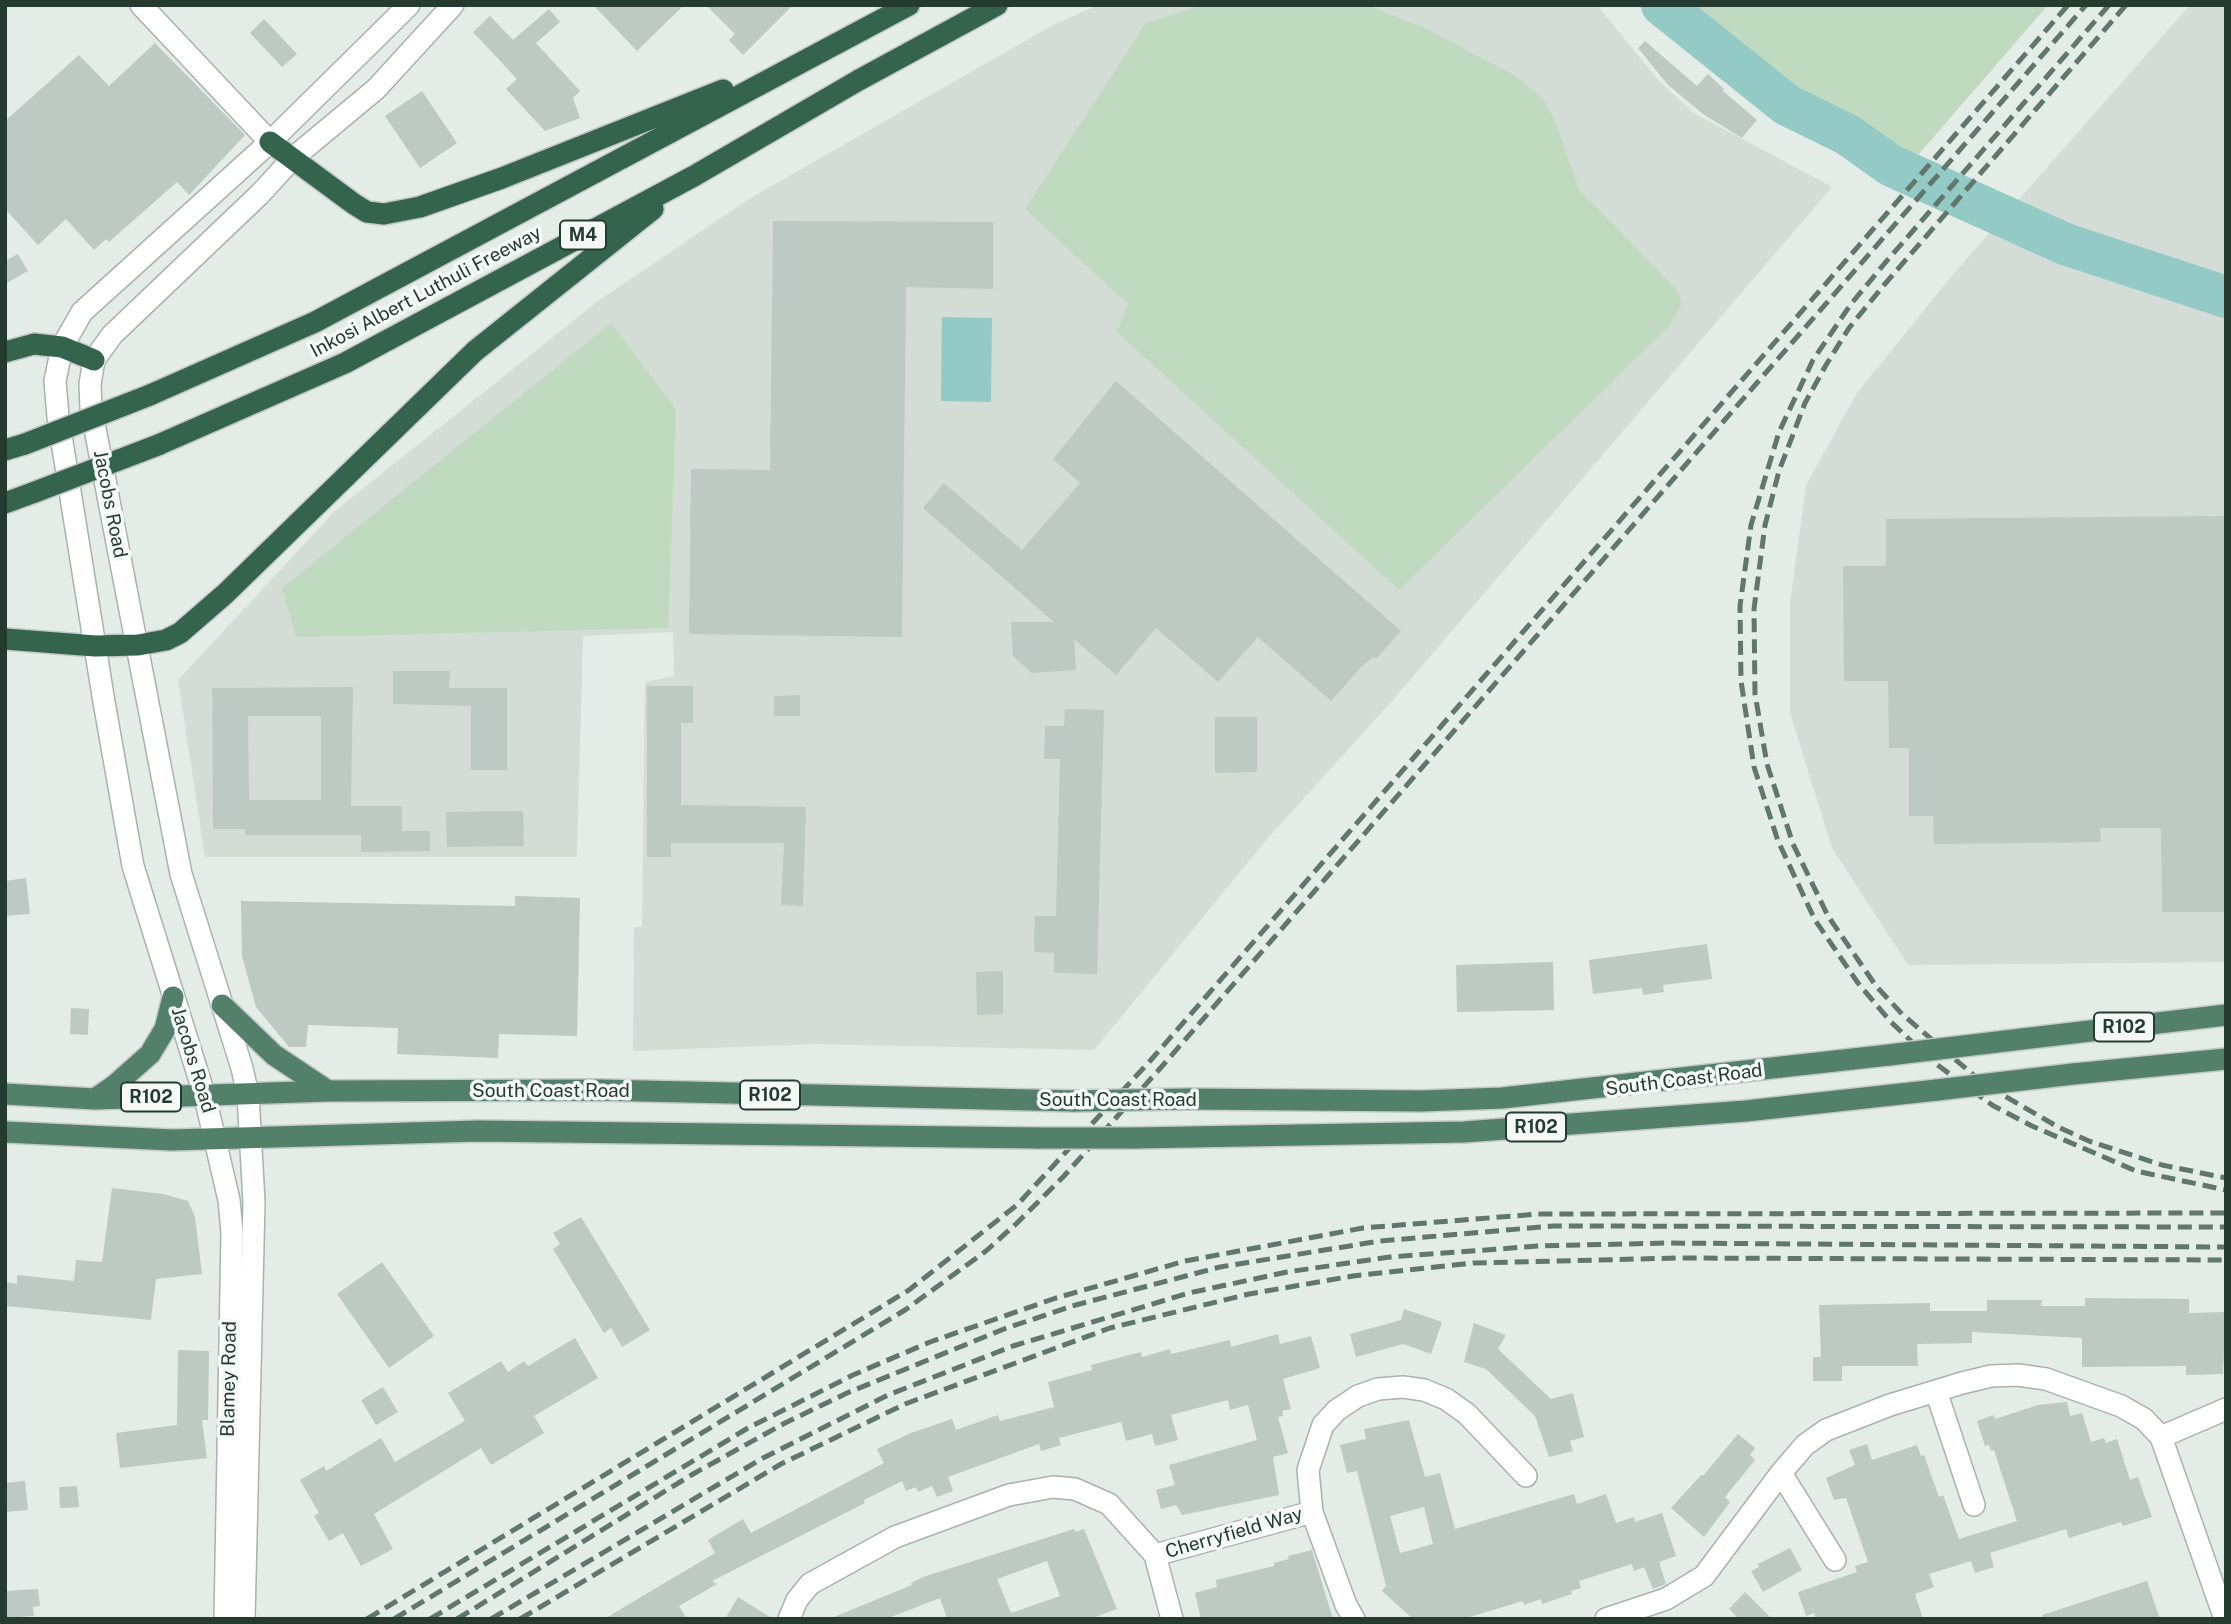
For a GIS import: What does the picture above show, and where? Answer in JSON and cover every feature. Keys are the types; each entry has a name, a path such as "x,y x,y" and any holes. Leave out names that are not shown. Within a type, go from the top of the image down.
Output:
{"highway":[{"name":"Inkosi Albert Luthuli Freeway","path":"15,447 150,395 315,322 909,5"},
{"name":"Inkosi Albert Luthuli Freeway","path":"5,503 158,445 345,363 694,176 859,80 997,5"},
{"path":"270,142 367,212 384,214 419,207 816,54"},
{"path":"5,639 95,646 138,645 166,640 180,633 225,594 475,351 694,176"},
{"path":"5,352 34,344 62,346 94,360"},
{"path":"94,1098 114,1086 150,1054 165,1029 173,997"},
{"path":"222,1005 274,1055 328,1091"},
{"name":"South Coast Road","path":"5,1094 94,1098 205,1097 328,1091 600,1090 1074,1101 1502,1098 2226,1015"},
{"name":"South Coast Road","path":"5,1132 217,1140 478,1131 1039,1138 1464,1132 1746,1111 2226,1059"}],"street":[{"path":"141,5 270,142"},
{"name":"Jacobs Road","path":"217,1140 133,866 58,417 55,381 62,346 82,312 270,142 409,5"},
{"path":"94,360 112,335 260,194 293,158 376,89 453,5"},
{"name":"Jacobs Road","path":"94,360 91,408 181,874 248,1095 252,1139"},
{"name":"Blamey Road","path":"244,1619 254,1202 252,1139"},
{"name":"Blamey Road","path":"217,1140 229,1200 232,1232 225,1619"},
{"path":"1606,1619 1666,1599 1704,1576 1781,1473 1805,1446 1826,1430 1864,1414 1936,1391 1991,1376 2018,1375 2046,1379 2121,1406 2144,1419 2161,1437 2225,1619"},
{"path":"1354,1619 1346,1605 1312,1512 1308,1470 1323,1425 1358,1396 1378,1389 1403,1387 1446,1399 1467,1414 1526,1476"},
{"path":"1936,1391 1974,1505"},
{"path":"2161,1437 2226,1409"},
{"path":"1781,1473 1835,1560"},
{"path":"789,1619 797,1600 810,1584 851,1559 895,1537 1032,1489 1075,1489 1109,1504 1156,1555 1172,1619"},
{"name":"Cherryfield Way","path":"1156,1555 1312,1512"}],"shaded area":[{"path":"1098,5 1597,5 1659,81 1694,113 1832,187 1392,701 1267,839 1094,1050 816,1044 633,1051 634,927 642,927 645,682 674,676 673,632 583,636 577,857 205,857 178,680 335,511 598,301 749,199 1053,25"},
{"path":"2190,5 2226,5 2226,962 1908,965 1832,848 1790,713 1790,603 1806,485 1857,393 1955,272"}],"green space":[{"path":"1204,5 1367,5 1425,28 1514,75 1545,101 1557,126 1579,190 1676,289 1682,303 1670,325 1399,590 1117,332 1128,304 1025,209 1146,23"},
{"path":"1693,5 2048,5 1913,161 1832,113 1720,30"},
{"path":"611,323 676,409 668,628 296,637 282,588"}],"water":[{"path":"942,317 992,318 991,402 941,401"}],"building":[{"path":"593,5 684,5 637,51"},
{"path":"706,5 793,5 743,55 729,40 735,34"},
{"path":"549,9 560,22 536,43 580,91 573,98 580,118 545,131 506,89 517,79 473,32 490,16 513,40"},
{"path":"264,19 297,54 282,67 250,33"},
{"path":"1645,41 1697,86 1708,74 1723,91 1757,120 1742,138 1703,114 1668,85 1638,48"},
{"path":"155,43 245,135 189,195 177,182 109,242 106,239 94,250 66,219 38,245 5,209 5,121 79,55 109,86"},
{"path":"422,91 457,143 420,168 385,116"},
{"path":"773,221 993,222 993,289 906,287 902,637 689,634 691,469 770,470"},
{"path":"18,254 28,271 5,284 5,261"},
{"path":"1116,381 1401,631 1376,659 1373,657 1362,666 1331,701 1258,637 1218,682 1156,628 1116,675 1074,639 1076,670 1032,673 1013,656 1011,622 1054,622 923,508 944,483 1022,550 1080,483 1053,459"},
{"path":"2226,516 2226,912 2162,912 2161,828 2100,828 2101,842 1934,844 1933,816 1909,816 1909,748 1889,748 1888,681 1844,681 1843,566 1886,566 1886,519"},
{"path":"393,671 450,671 449,688 507,688 507,770 471,770 471,706 393,704"},
{"path":"647,686 693,686 693,723 681,723 681,805 806,807 803,906 781,905 784,843 671,843 671,857 647,857"},
{"path":"353,687 351,806 402,806 402,831 430,831 430,851 361,852 361,835 245,835 245,829 213,829 212,688","holes":["248,716 321,716 321,800 249,800"]},
{"path":"800,695 800,716 774,716 774,696"},
{"path":"1065,709 1104,710 1097,974 1054,973 1054,953 1034,952 1035,916 1056,916 1060,759 1044,759 1045,726 1064,726"},
{"path":"1215,717 1257,717 1257,772 1215,773"},
{"path":"523,811 524,846 447,847 446,812"},
{"path":"26,878 30,914 5,916 5,881"},
{"path":"515,896 580,898 577,1036 499,1034 498,1058 397,1054 398,1028 308,1025 306,1047 289,1047 256,1007 242,956 241,901 515,906"},
{"path":"1707,944 1712,979 1663,985 1664,992 1643,995 1642,988 1593,994 1589,960"},
{"path":"1553,962 1554,1010 1457,1012 1456,965"},
{"path":"1003,971 1003,1014 977,1015 976,972"},
{"path":"71,1008 89,1009 88,1035 70,1034"},
{"path":"112,1188 163,1194 188,1201 195,1217 202,1274 156,1279 151,1320 5,1306 5,1282 17,1284 17,1275 74,1281 76,1260 102,1262"},
{"path":"581,1217 650,1330 622,1347 611,1328 604,1333 553,1249 560,1244 553,1233"},
{"path":"382,1262 434,1336 389,1368 337,1294"},
{"path":"2085,1298 2189,1299 2189,1313 2226,1312 2223,1374 2186,1375 2186,1366 2082,1367 2082,1338 1972,1332 1972,1343 1917,1344 1918,1366 1842,1366 1842,1381 1813,1381 1813,1357 1821,1357 1819,1305 1930,1303 1930,1311 1987,1311 1987,1300 2042,1300 2041,1306 2085,1306"},
{"path":"1404,1309 1442,1322 1431,1354 1403,1344 1356,1357 1350,1334 1401,1320"},
{"path":"1474,1323 1506,1335 1498,1349 1551,1399 1573,1393 1584,1437 1570,1441 1573,1451 1549,1457 1535,1416 1486,1369 1464,1362"},
{"path":"1278,1334 1280,1344 1311,1336 1320,1368 1283,1379 1291,1409 1282,1411 1283,1416 1278,1417 1288,1453 1273,1457 1279,1495 1182,1515 1176,1505 1161,1509 1156,1490 1175,1485 1169,1465 1257,1440 1248,1405 1230,1410 1228,1400 1171,1415 1178,1440 1155,1446 1152,1434 1126,1441 1121,1422 1059,1438 1061,1445 1041,1451 1039,1444 948,1477 953,1491 937,1497 932,1486 918,1492 916,1487 906,1491 902,1481 864,1500 865,1503 712,1581 717,1584 679,1606 687,1619 604,1619 715,1553 708,1540 743,1519 751,1533 884,1463 877,1449 911,1433 952,1419 956,1430 998,1415 1000,1421 1054,1407 1048,1382 1092,1370 1091,1365 1141,1352 1142,1357 1170,1349 1171,1354 1230,1340 1231,1347"},
{"path":"575,1338 598,1378 534,1416 544,1433 491,1465 481,1448 374,1514 393,1549 361,1566 343,1533 329,1541 314,1516 319,1513 300,1480 324,1466 326,1471 381,1438 395,1462 465,1421 448,1393 501,1361 508,1372 524,1361 528,1366"},
{"path":"178,1350 209,1351 208,1420 202,1420 207,1458 120,1468 116,1433 177,1425"},
{"path":"383,1387 398,1412 376,1425 361,1400"},
{"path":"2067,1402 2070,1416 2082,1413 2091,1442 2104,1438 2106,1443 2117,1439 2130,1480 2138,1477 2152,1517 2123,1526 2121,1522 2069,1538 2066,1529 1990,1553 1994,1567 1975,1573 1971,1561 1929,1574 1934,1587 1915,1594 1923,1619 1816,1619 1814,1613 1806,1616 1798,1592 1857,1572 1855,1566 1868,1562 1846,1498 1834,1500 1826,1478 1855,1465 1849,1450 1867,1444 1872,1460 1917,1445 1921,1456 1924,1455 1939,1497 1943,1495 1959,1539 2017,1521 1994,1450 1991,1451 1989,1445 1985,1446 1977,1421 1993,1415 1995,1419 2038,1405"},
{"path":"1409,1420 1425,1477 1440,1473 1455,1529 1574,1494 1577,1504 1606,1494 1616,1523 1634,1517 1635,1522 1662,1513 1676,1556 1659,1562 1666,1584 1653,1589 1644,1567 1634,1571 1632,1564 1579,1581 1581,1588 1571,1591 1572,1594 1542,1604 1541,1599 1524,1605 1523,1601 1463,1619 1413,1619 1382,1591 1386,1586 1357,1471 1347,1473 1340,1445 1366,1439 1364,1429","holes":["1424,1507 1433,1544 1400,1553 1390,1516"]},
{"path":"1738,1434 1755,1448 1750,1455 1755,1460 1725,1497 1730,1502 1704,1537 1671,1508 1701,1475 1703,1476"},
{"path":"25,1481 28,1510 5,1512 5,1483"},
{"path":"77,1486 79,1507 60,1508 59,1487"},
{"path":"1074,1529 1076,1532 1084,1529 1117,1609 1090,1619 947,1619 940,1598 886,1619 829,1619 912,1585 911,1583","holes":["1047,1561 1060,1596 1011,1613 997,1579"]},
{"path":"1790,1548 1802,1570 1763,1592 1751,1571 1759,1567 1758,1564"},
{"path":"1312,1550 1333,1619 1201,1619 1195,1593 1217,1587 1216,1580 1274,1566 1274,1563 1289,1559 1288,1556"},
{"path":"2147,1581 2160,1619 2042,1619 2042,1615"},
{"path":"38,1589 40,1606 33,1607 34,1616 5,1618 5,1591"},
{"path":"1745,1592 1772,1619 1739,1619 1729,1609"},
{"path":"738,1597 773,1619 725,1619"}],"waterway":[{"path":"1662,5 1787,105 1848,135 1890,165 2065,244 2226,297"}],"railway":[{"path":"367,1619 909,1290 1017,1205 1150,1061 2068,5"},
{"path":"394,1619 905,1310 986,1251 1017,1223 1064,1176 1164,1064 2086,5"},
{"path":"2109,5 1885,263 1851,304 1813,360 1779,432 1751,525 1740,606 1741,681 1754,767 1778,841 1815,920 1858,983 1890,1021 1932,1061 1992,1105 2032,1126 2136,1171 2226,1190"},
{"path":"2126,5 1849,328 1805,403 1779,471 1765,525 1754,609 1755,694 1767,764 1793,844 1828,916 1876,986 1902,1014 1984,1084 2058,1127 2089,1141 2162,1165 2226,1178"},
{"path":"430,1619 748,1428 853,1375 930,1342 1056,1298 1185,1261 1363,1228 1538,1214 2226,1213"},
{"path":"457,1619 693,1474 785,1423 847,1393 1004,1329 1072,1306 1220,1267 1380,1241 1553,1226 2226,1227"},
{"path":"491,1619 763,1458 888,1395 1013,1346 1189,1293 1287,1272 1390,1257 1539,1246 1667,1243 2226,1247"},
{"path":"520,1619 781,1464 905,1404 1110,1328 1249,1294 1353,1276 1473,1263 1680,1258 2226,1260"}]}
